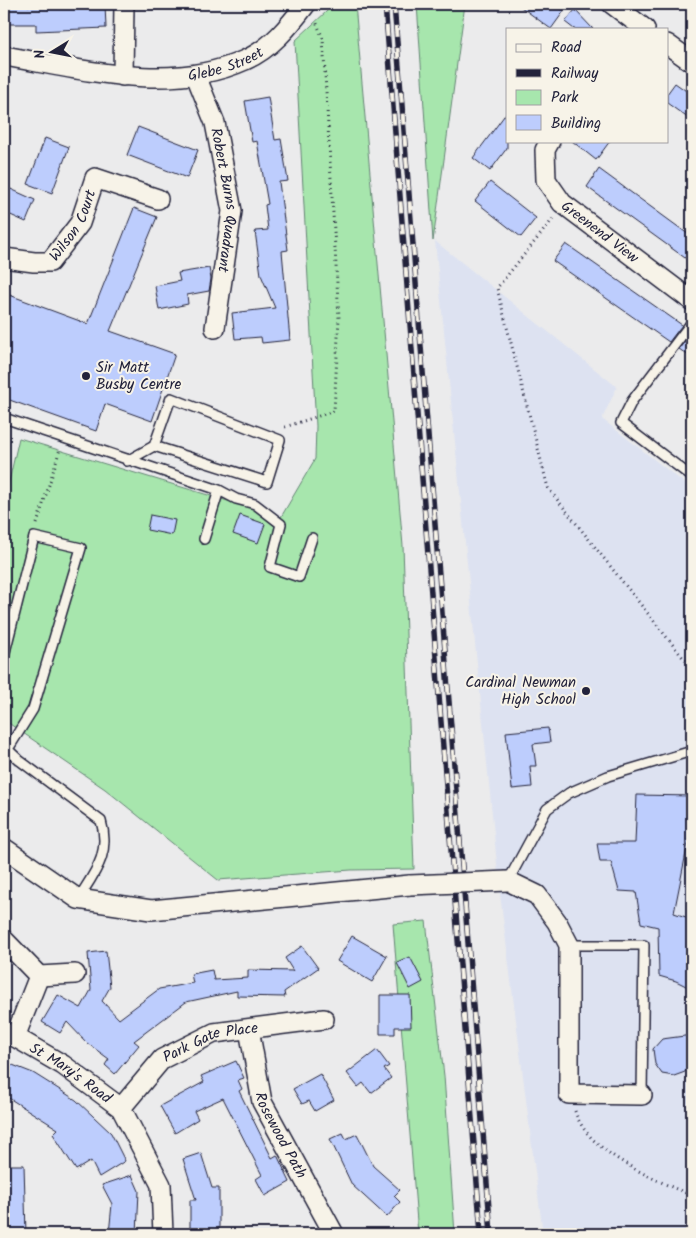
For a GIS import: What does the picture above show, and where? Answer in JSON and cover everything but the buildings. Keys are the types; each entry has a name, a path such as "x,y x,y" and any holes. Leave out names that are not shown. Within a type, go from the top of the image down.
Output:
{"street":[{"path":"124,4 124,76"},
{"path":"612,4 634,26"},
{"name":"Glebe Street","path":"4,56 124,76 196,76 246,60 286,31 310,8"},
{"path":"668,45 692,62"},
{"name":"Robert Burns Quadrant","path":"196,76 215,123 232,211 215,328"},
{"name":"Greenend View","path":"549,142 545,150 546,180 562,203 692,301"},
{"name":"Wilson Court","path":"4,258 50,262 80,223 94,178 158,199"},
{"path":"4,848 78,899 151,910 410,885 508,881 537,895 557,922 569,945 570,1094 642,1095"},
{"path":"4,940 39,976 74,974"},
{"path":"9,1035 39,976"},
{"name":"Park Gate Place","path":"121,1108 162,1059 214,1033 324,1019"},
{"name":"Rosewood Path","path":"249,1029 262,1102 334,1234"},
{"name":"St Mary's Road","path":"9,1035 63,1065 121,1108 161,1185 163,1234"}],"lane":[{"path":"692,322 632,401 620,423 692,477"},
{"path":"127,460 154,446 171,398 280,440 267,482 154,446"},
{"path":"4,418 219,490 236,499 255,504 281,524 270,567 299,577 312,538"},
{"path":"204,539 219,490"},
{"path":"4,656 34,537 81,548 33,709 6,747 101,821 106,836 104,851 98,869 78,899"},
{"path":"508,881 546,809 569,792 608,776 692,751"},
{"path":"569,945 644,945 642,1095"}],"path":[{"path":"266,434 334,411 340,318 323,39 310,8"},
{"path":"562,203 557,214 497,288 548,488 692,669"},
{"path":"34,537 63,438"},
{"path":"570,1094 579,1124 593,1141 644,1174 692,1196"}],"shaded area":[{"name":"Cardinal Newman High School","path":"435,241 617,387 602,419 692,489 692,1234 543,1234 500,894"}],"green space":[{"path":"330,4 355,4 403,546 414,869 351,870 218,880 105,789 4,720 4,503 19,438 281,517 315,459 316,426 295,41 327,11"},
{"path":"417,4 465,4 433,241"},
{"path":"426,921 444,1076 455,1234 418,1234 393,924"}],"railway":[{"path":"385,4 481,1234"},
{"path":"394,4 491,1234"}],"place":[{"name":"Sir Matt Busby Centre","path":"86,376"},
{"name":"Cardinal Newman High School","path":"586,691"}]}
